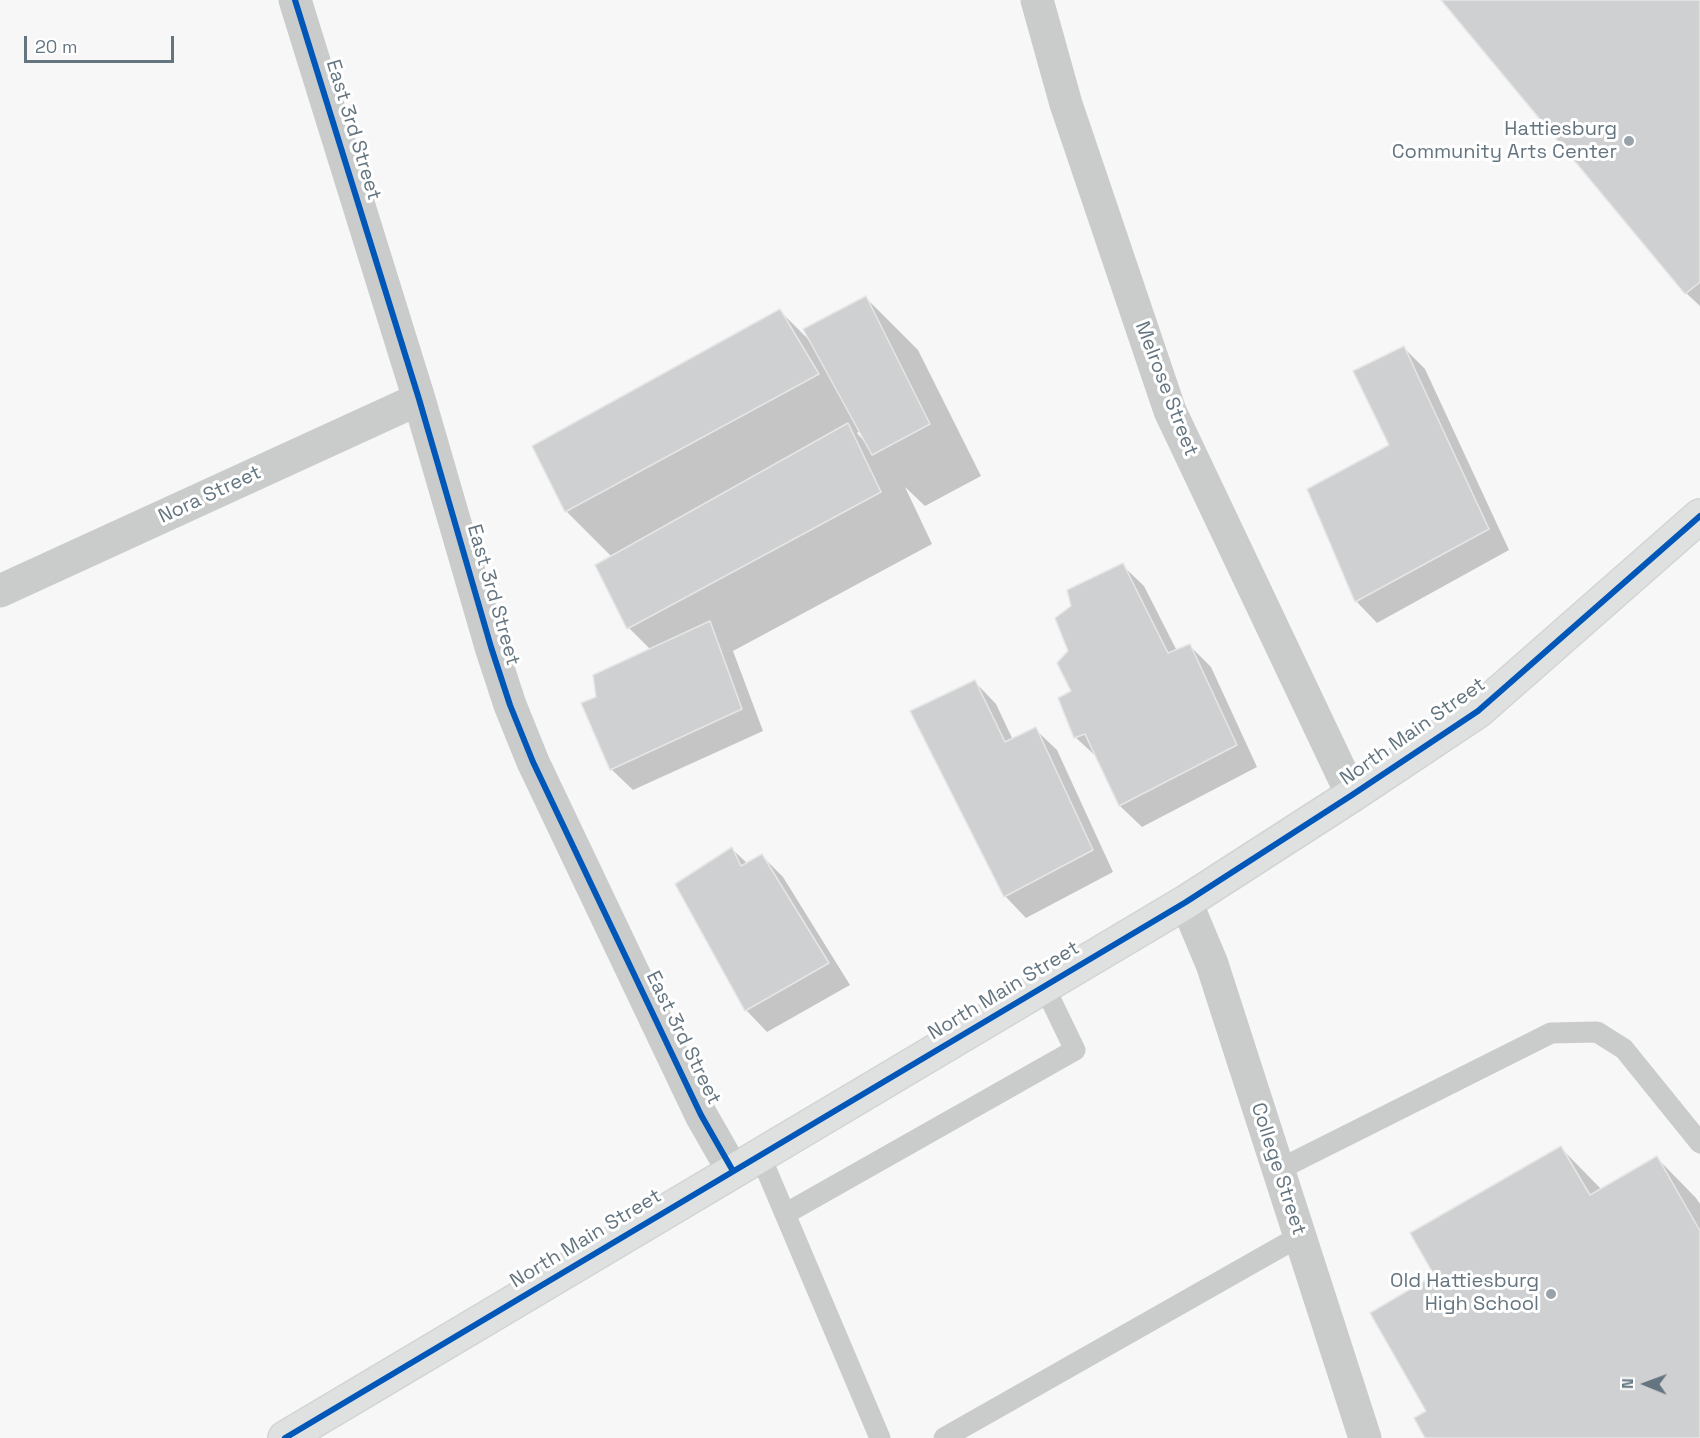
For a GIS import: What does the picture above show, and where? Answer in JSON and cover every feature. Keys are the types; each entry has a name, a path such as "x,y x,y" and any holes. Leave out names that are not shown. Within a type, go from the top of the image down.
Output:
{"main road":[{"name":"North Main Street","path":"296,1435 746,1163 1186,902 1352,795 1478,711 1700,516"}],"street":[{"name":"East 3rd Street","path":"295,0 419,399 491,647 517,724 701,1115 746,1163"},
{"name":"Melrose Street","path":"1037,0 1066,104 1170,411 1352,795"},
{"name":"Nora Street","path":"0,591 419,399"},
{"name":"College Street","path":"1186,902 1212,964 1365,1438"}],"lane":[{"path":"785,1214 1075,1050 1044,986"},
{"path":"1278,1170 1551,1033 1597,1032 1624,1049 1700,1143"},
{"path":"746,1163 785,1214 880,1438"},
{"path":"944,1438 1300,1236"}],"building":[{"name":"Hattiesburg Community Arts Center","path":"1441,0 1700,0 1700,282 1685,294"},
{"path":"866,296 930,424 872,455 803,329"},
{"path":"780,309 819,374 565,512 532,446"},
{"path":"1404,346 1489,529 1355,602 1307,489 1389,445 1353,371"},
{"path":"848,423 881,492 627,629 595,565"},
{"path":"1123,563 1168,653 1190,644 1237,745 1119,806 1085,734 1074,738 1058,698 1071,691 1057,663 1068,651 1055,618 1071,606 1067,590"},
{"path":"710,621 742,709 610,770 581,703 596,697 593,675"},
{"path":"975,680 1005,742 1036,727 1093,850 1004,897 910,711"},
{"path":"732,847 741,866 762,854 829,963 745,1011 675,884"},
{"name":"Old Hattiesburg High School","path":"1561,1146 1590,1195 1657,1156 1700,1231 1700,1438 1425,1438 1414,1418 1426,1411 1370,1313 1434,1275 1410,1233"}],"cycle path":[{"path":"295,0 419,399 510,705 533,762 701,1115 733,1171"},
{"path":"285,1438 1186,902 1352,795 1478,711 1700,516"}],"place":[{"name":"Hattiesburg Community Arts Center","path":"1629,141"},
{"name":"Old Hattiesburg High School","path":"1551,1294"}]}
